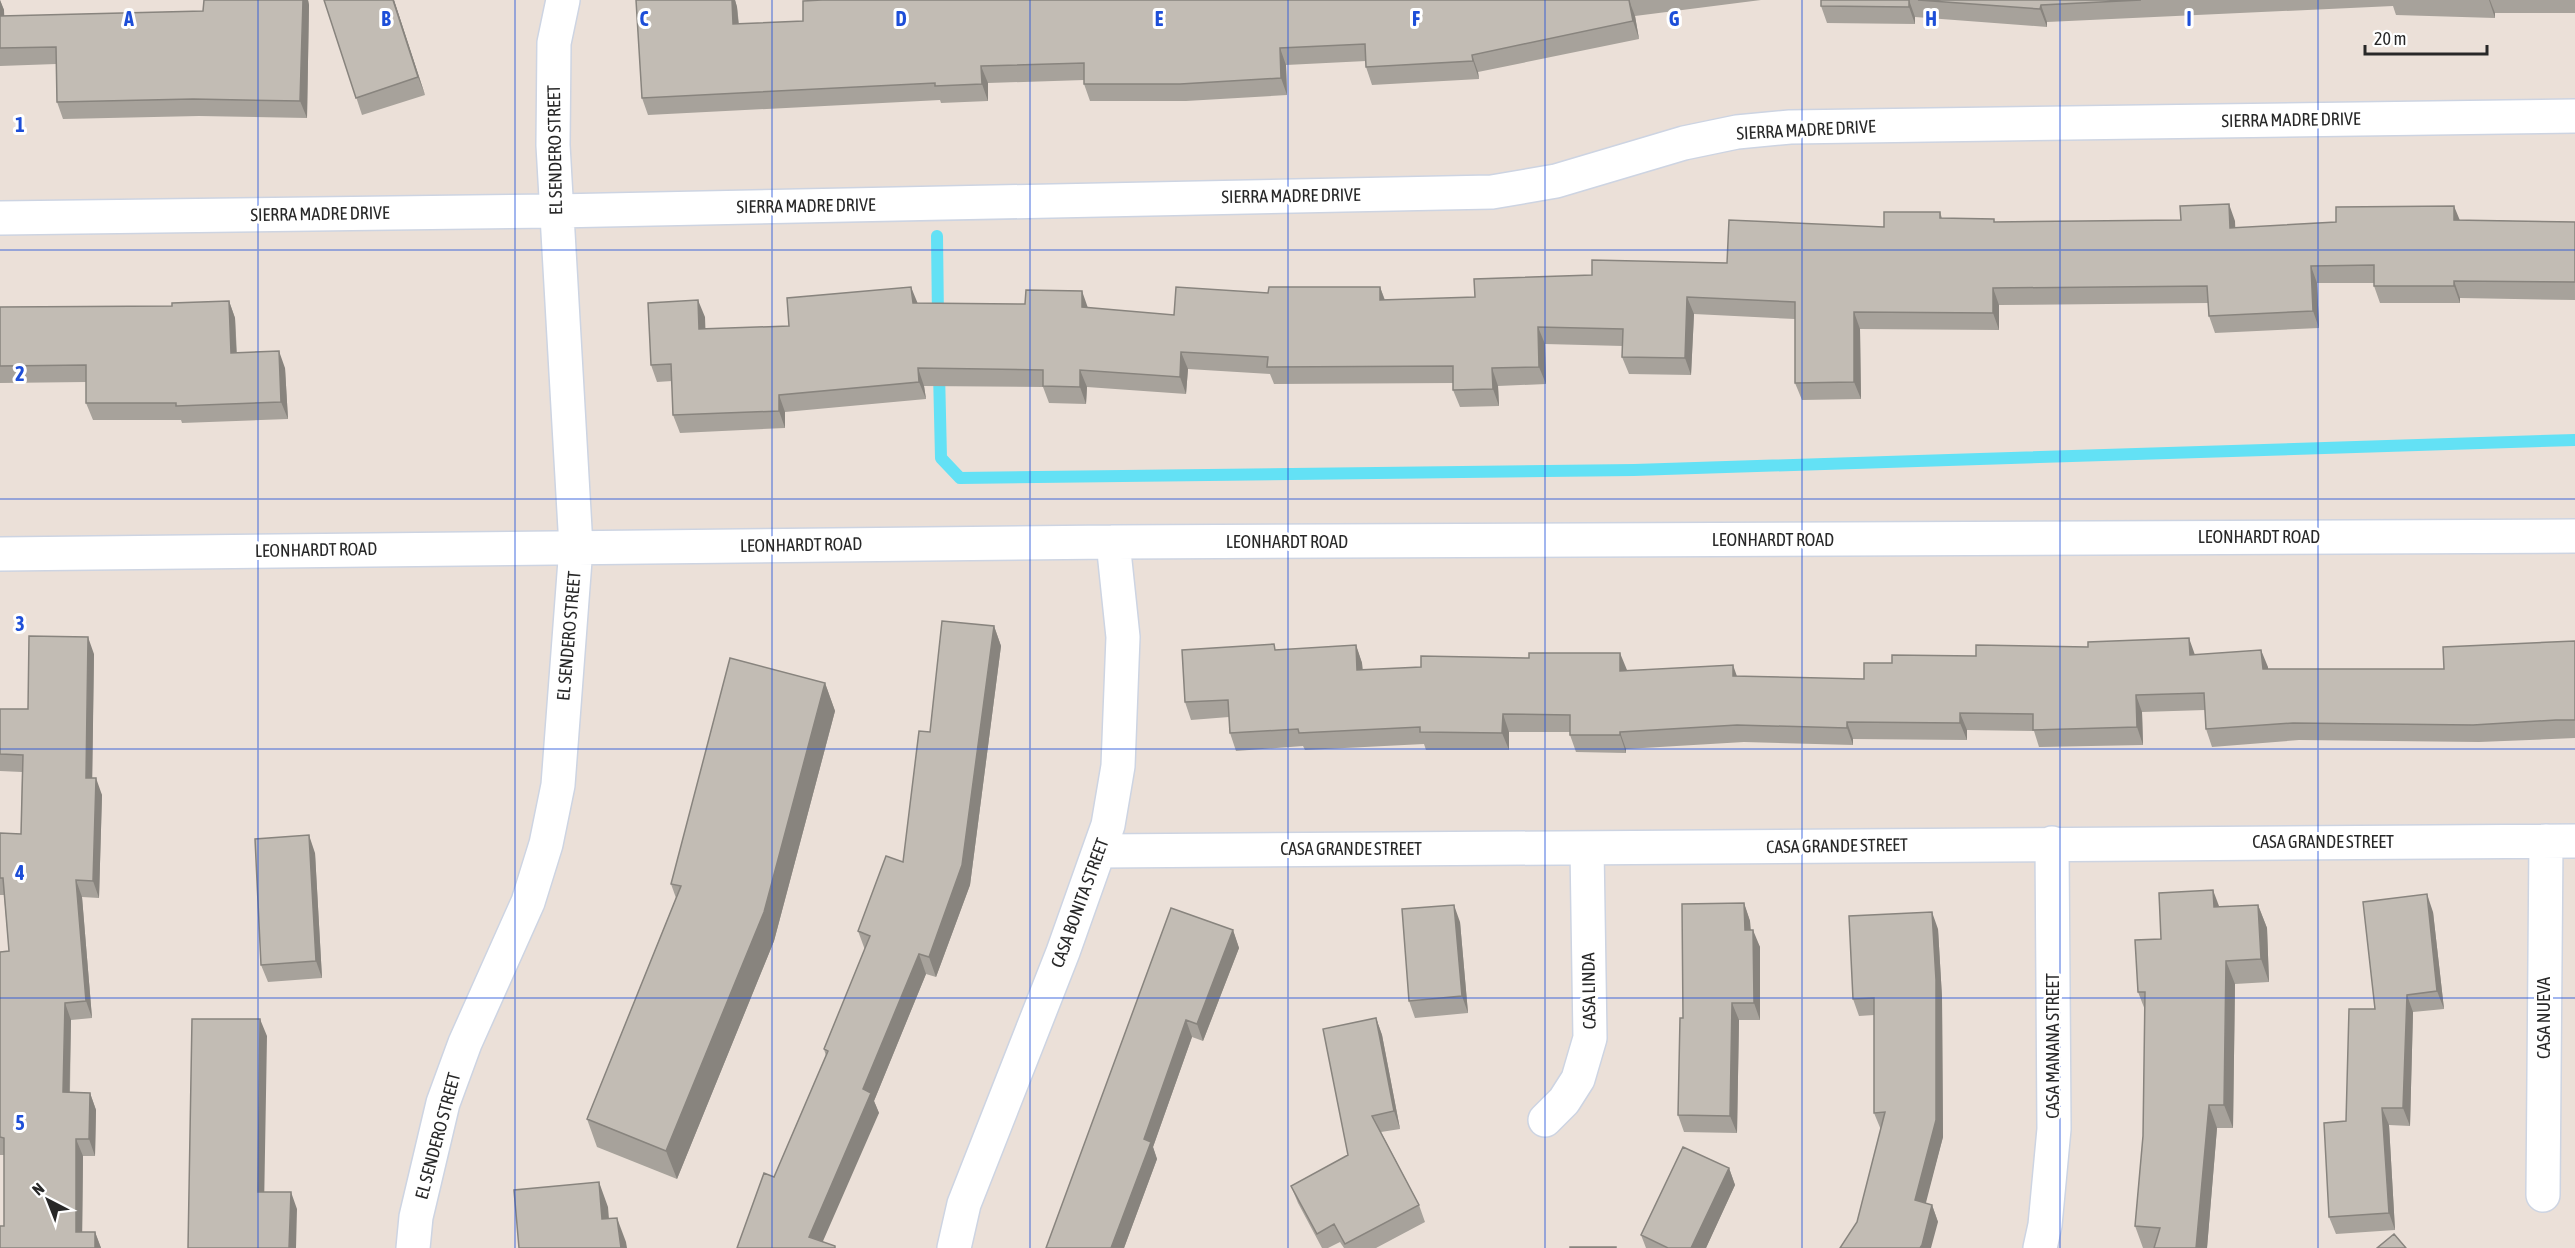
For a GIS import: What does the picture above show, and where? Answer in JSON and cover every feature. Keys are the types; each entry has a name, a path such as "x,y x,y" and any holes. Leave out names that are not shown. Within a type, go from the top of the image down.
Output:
{"street":[{"name":"EL SENDERO STREET","path":"413,1248 416,1217 442,1103 465,1043 528,902 546,844 558,785 576,547 553,144 554,43 563,0"},
{"name":"SIERRA MADRE DRIVE","path":"0,218 556,211 1492,192 1556,182 1684,143 1737,132 1791,127 2575,116"},
{"name":"LEONHARDT ROAD","path":"0,554 1113,542 2575,536"},
{"name":"CASA BONITA STREET","path":"954,1248 964,1204 1108,825 1118,766 1123,637 1113,542"},
{"name":"CASA GRANDE STREET","path":"1100,851 2560,841"},
{"name":"CASA NUEVA","path":"2543,1195 2560,841"},
{"name":"CASA MANANA STREET","path":"2040,1248 2045,1225 2054,1129 2052,843"},
{"name":"CASA LINDA","path":"1545,1120 1564,1101 1578,1079 1590,1038 1587,848"}],"building":[{"path":"204,0 303,0 300,101 193,99 57,102 56,47 0,48 0,16 203,11"},
{"path":"324,0 393,0 418,77 356,98"},
{"path":"636,0 732,0 733,24 803,21 803,1 822,0 1629,0 1633,21 1472,55 1473,61 1366,67 1365,44 1280,48 1281,78 1180,84 1084,84 1084,63 981,66 982,84 935,86 935,83 642,98"},
{"path":"1821,0 1909,0 1909,7 1821,6"},
{"path":"1918,0 2141,0 2041,5 2040,9"},
{"path":"2229,204 2230,228 2336,222 2336,207 2454,206 2454,220 2575,222 2575,282 2454,281 2454,286 2374,286 2374,265 2311,266 2313,311 2209,316 2207,286 1993,288 1993,313 1854,312 1854,382 1795,383 1795,302 1687,297 1685,358 1622,357 1623,329 1538,327 1539,367 1492,368 1493,389 1453,390 1453,366 1267,367 1268,357 1181,352 1180,377 1080,370 1080,387 1043,386 1043,370 918,368 919,382 779,395 779,411 673,415 671,364 651,365 648,303 698,300 699,329 789,326 787,298 911,287 913,303 1025,304 1026,290 1082,291 1082,307 1174,315 1176,287 1268,293 1269,287 1380,287 1380,300 1475,297 1474,279 1592,275 1592,260 1727,263 1729,220 1884,227 1884,212 1940,212 1940,218 1994,219 1994,222 2181,220 2180,206"},
{"path":"229,301 231,353 279,351 281,402 176,406 176,403 86,403 86,365 0,366 0,307 172,306 172,303"},
{"path":"942,621 994,626 962,865 929,957 919,954 863,1089 871,1093 809,1237 835,1246 835,1248 737,1248 764,1173 774,1177 828,1051 824,1049 870,936 858,931 886,856 903,862 919,731 930,732"},
{"path":"29,636 88,637 86,778 96,778 93,881 76,880 86,1001 65,1003 63,1092 90,1093 89,1139 76,1139 76,1232 95,1232 95,1248 0,1248 0,1226 4,1226 4,1138 0,1137 0,952 9,951 3,878 0,878 0,833 21,834 23,755 0,754 0,709 28,709"},
{"path":"2189,638 2190,655 2261,650 2263,669 2444,669 2443,647 2575,641 2575,720 2473,725 2293,723 2206,729 2204,693 2136,695 2137,727 2033,730 2033,714 1960,713 1960,723 1847,722 1847,728 1737,725 1620,732 1620,735 1570,735 1570,715 1503,714 1502,733 1420,732 1420,727 1299,733 1298,729 1230,733 1228,700 1185,702 1182,650 1274,644 1275,650 1356,645 1357,670 1421,667 1421,656 1529,658 1529,653 1620,653 1620,671 1733,665 1733,676 1864,679 1864,663 1892,663 1892,655 1976,656 1976,645 2088,647 2088,642"},
{"path":"730,658 825,683 764,912 666,1151 587,1119 681,886 671,884"},
{"path":"309,835 316,961 261,965 255,839"},
{"path":"2213,890 2214,907 2258,905 2261,959 2226,961 2224,1105 2209,1105 2196,1248 2154,1248 2160,1228 2135,1226 2143,1136 2145,992 2138,992 2135,940 2161,939 2159,893"},
{"path":"2427,894 2437,991 2407,995 2403,1108 2382,1108 2389,1213 2329,1217 2324,1123 2346,1121 2349,1009 2375,1009 2363,902"},
{"path":"1744,903 1745,930 1753,930 1754,1003 1732,1003 1730,1116 1678,1115 1680,1018 1683,1018 1682,904"},
{"path":"1454,905 1462,996 1409,1001 1402,909"},
{"path":"1171,908 1233,930 1197,1024 1186,1020 1144,1139 1151,1142 1111,1248 1046,1248"},
{"path":"1932,912 1936,980 1936,1120 1915,1200 1932,1205 1922,1245 1920,1248 1840,1248 1857,1222 1885,1112 1874,1113 1874,998 1853,999 1849,916"},
{"path":"1376,1018 1394,1111 1372,1116 1419,1205 1345,1244 1334,1224 1317,1234 1291,1186 1348,1155 1323,1029"},
{"path":"192,1019 260,1019 258,1192 291,1192 289,1248 188,1248"},
{"path":"1683,1147 1729,1168 1691,1248 1668,1248 1641,1235"},
{"path":"599,1182 602,1219 617,1218 621,1248 519,1248 514,1190"},
{"path":"2394,1234 2406,1248 2377,1248"},
{"path":"1616,1247 1616,1248 1570,1248"}],"waterway":[{"path":"937,236 938,319"},
{"path":"939,372 941,458 960,478 1634,470 2575,440"}]}
